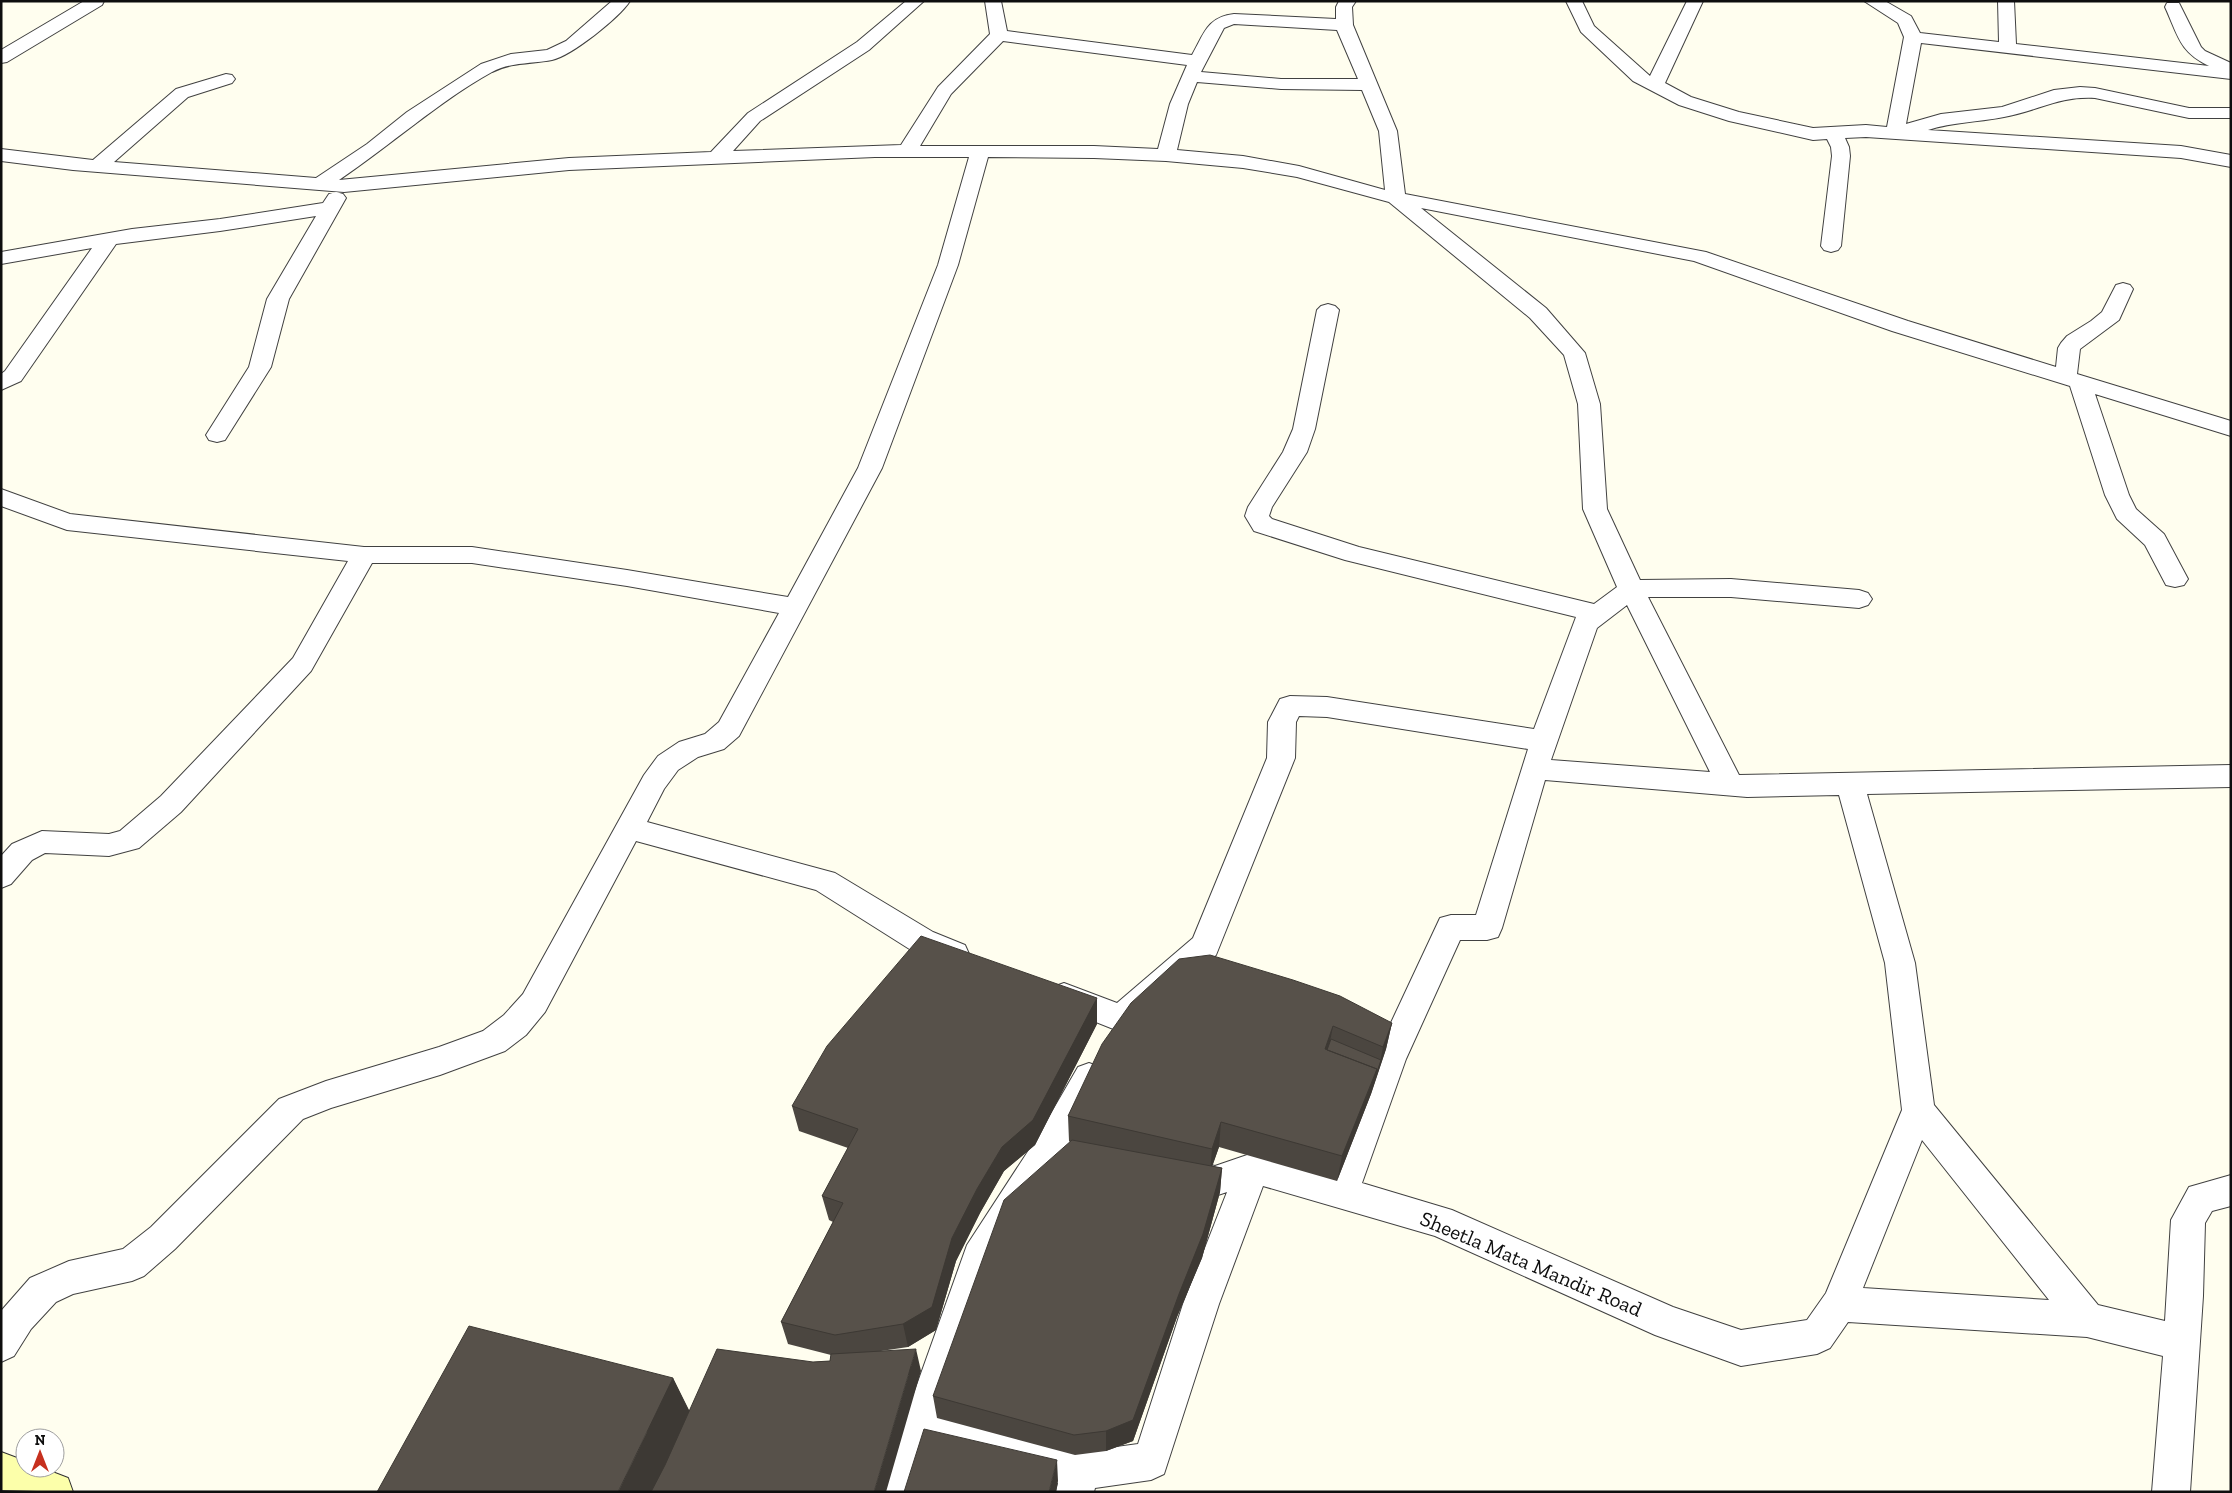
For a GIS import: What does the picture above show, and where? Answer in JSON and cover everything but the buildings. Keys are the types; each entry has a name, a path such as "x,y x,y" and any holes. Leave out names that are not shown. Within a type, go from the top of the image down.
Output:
{"main road":[{"path":"1,1471 54,1492"}],"street":[{"path":"1,58 96,1"},
{"path":"320,184 374,148 413,116 487,68 511,59 551,54 572,45 622,1"},
{"path":"717,157 754,117 863,46 916,1"},
{"path":"993,1 999,35"},
{"path":"1348,1 1344,7 1344,25 1388,131 1396,198 1538,313 1574,353 1589,404 1595,509 1630,589 1730,785"},
{"path":"1574,1 1587,28 1639,77 1685,101 1735,117 1813,134 1866,131 2181,152 2231,161"},
{"path":"1655,86 1695,1"},
{"path":"1872,1 1905,20 1913,37 1895,133"},
{"path":"2006,1 2008,48"},
{"path":"2173,7 2193,49 2231,72"},
{"path":"1166,155 1179,104 1194,69 1217,25 1226,20 1234,19 1344,25"},
{"path":"907,151 944,91 999,35"},
{"path":"999,35 1281,84 1369,86"},
{"path":"1913,37 2231,72"},
{"path":"97,166 182,93 226,79"},
{"path":"1895,133 1941,120 2004,112 2060,94 2080,92 2189,113 2231,113"},
{"path":"1831,246 1841,156 1840,147 1833,133"},
{"path":"1,155 97,166 344,186 568,164 907,151 1166,155 1243,162 1290,170 1396,198 1699,256 1900,326 2231,429"},
{"path":"1,1344 18,1317 43,1290 69,1278 132,1264 163,1238 268,1130 292,1109 326,1095 440,1061 494,1041 515,1025 534,1003 654,782 668,763 689,749 714,742 729,729 870,468 948,265 980,151"},
{"path":"217,435 260,367 278,300 329,208 344,186"},
{"path":"1,258 110,239 220,226 329,208"},
{"path":"1,383 13,376 110,239"},
{"path":"2123,289 2111,315 2099,326 2075,341 2069,348 2073,380 2117,496 2126,513 2155,540 2175,580"},
{"path":"1328,310 1304,429 1295,452 1260,507 1257,516 1263,525 1354,554 1598,614"},
{"path":"1,497 67,522 364,555 472,555 627,578 796,607"},
{"path":"1,876 22,852 42,842 109,845 129,840 171,804 302,664 364,555"},
{"path":"1341,1193 1383,1041 1451,927 1487,928 1534,769 1586,623 1630,589 1731,588 1859,599"},
{"path":"901,1492 979,1257 1050,1147 1110,1039 1194,972 1280,758 1282,722 1290,706 1327,707 1544,741"},
{"path":"1534,769 1746,786 2231,776"},
{"path":"1850,783 1900,963 1918,1110 2087,1320"},
{"path":"629,828 825,881 922,941 976,962"},
{"path":"1039,987 1110,1039"},
{"name":"Sheetla Mata Mandir Road","path":"1253,1168 1440,1222 1668,1323 1742,1348 1817,1336 1838,1304 1918,1110"},
{"path":"1050,1147 1215,1181 1253,1168"},
{"path":"922,1424 1077,1482 1150,1461 1201,1304 1253,1168"},
{"path":"2171,1492 2182,1343 2188,1220 2201,1198 2231,1190"},
{"path":"1838,1304 2087,1320 2182,1343"},
{"path":"908,1363 945,1356"}]}
